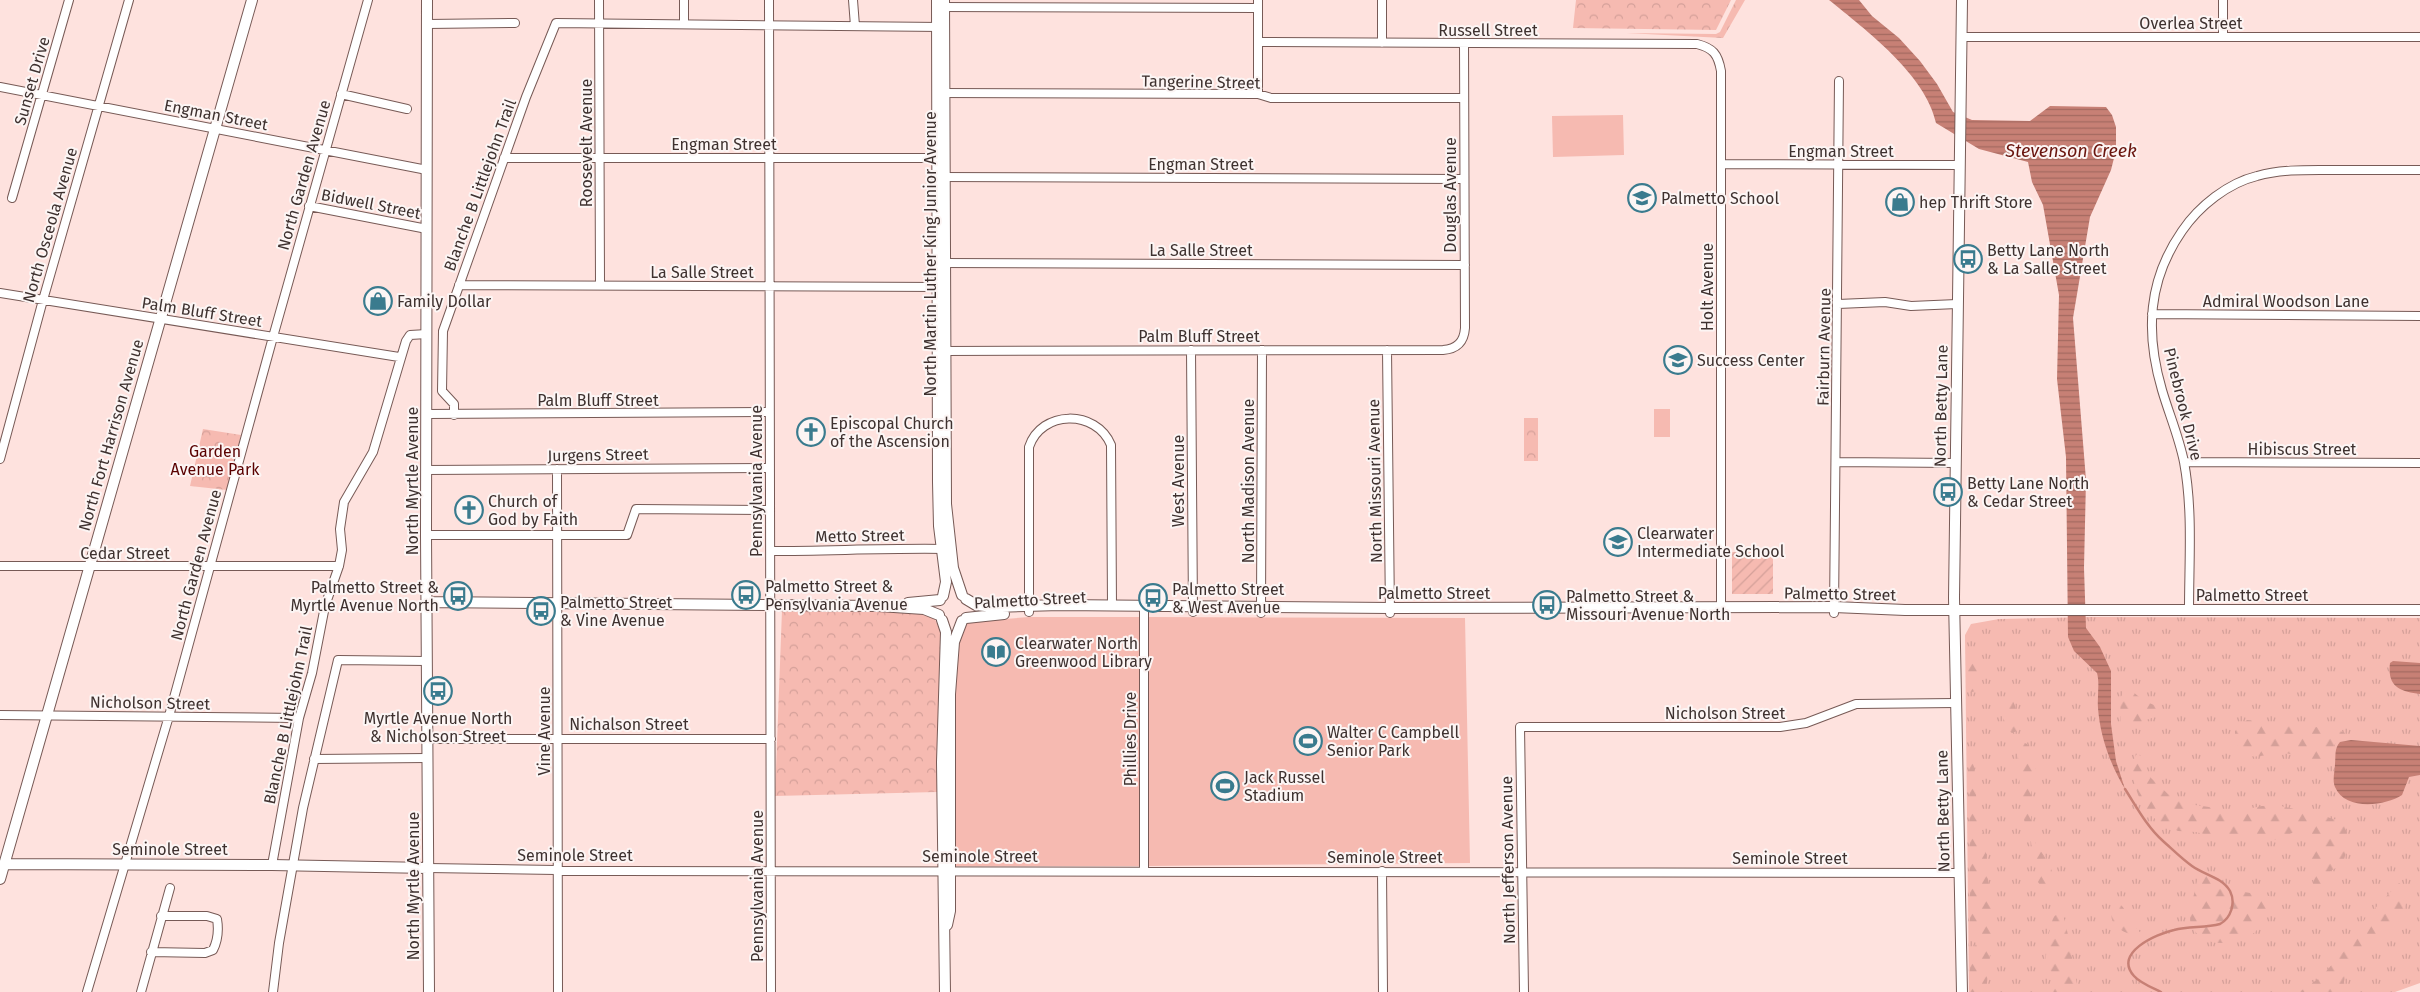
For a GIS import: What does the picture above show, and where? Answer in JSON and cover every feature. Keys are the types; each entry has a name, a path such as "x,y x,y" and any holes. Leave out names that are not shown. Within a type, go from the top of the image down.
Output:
{"street":[{"name":"Sunset Drive","path":"12,198 69,0"},
{"name":"North Osceola Avenue","path":"0,459 43,300 129,0"},
{"name":"North Fort Harrison Avenue","path":"0,879 2,864 252,0"},
{"name":"North Garden Avenue","path":"87,992 169,716 309,206 368,0"},
{"name":"North Myrtle Avenue","path":"427,0 426,602 429,992"},
{"name":"Roosevelt Avenue","path":"599,0 600,285"},
{"path":"684,0 684,24"},
{"name":"Pennsylvania Avenue","path":"769,0 771,992"},
{"path":"853,0 855,26"},
{"path":"1382,0 1382,43"},
{"name":"North Betty Lane","path":"1962,0 1954,610 1962,992"},
{"path":"2222,0 2223,37"},
{"path":"940,3 1258,4 1258,94"},
{"name":"North Martin Luther King Junior Avenue","path":"940,3 941,351 946,504 946,582 942,598"},
{"name":"Blanche B Littlejohn Trail","path":"454,415 454,404 442,391 443,331 504,158 556,22 599,24"},
{"path":"427,24 515,23"},
{"path":"599,24 941,27"},
{"name":"Overlea Street","path":"1962,37 2420,37"},
{"name":"Russell Street","path":"1259,42 1697,44 1707,46 1715,52"},
{"name":"Douglas Avenue","path":"1460,344 1465,328 1464,44"},
{"name":"Holt Avenue","path":"1715,52 1721,71 1721,610"},
{"name":"Fairburn Avenue","path":"1834,610 1839,81"},
{"name":"Engman Street","path":"0,87 427,170"},
{"name":"Tangerine Street","path":"941,92 1258,94 1271,98 1464,98"},
{"path":"341,94 407,110"},
{"name":"Engman Street","path":"504,158 941,158"},
{"name":"Engman Street","path":"1722,164 1960,165"},
{"name":"Pinebrook Drive","path":"2189,610 2189,508 2184,462 2157,368 2152,314 2154,292 2162,264 2174,243 2199,210 2218,195 2256,176 2274,172 2420,170"},
{"name":"Engman Street","path":"941,177 1464,179"},
{"name":"Bidwell Street","path":"309,206 427,229"},
{"name":"La Salle Street","path":"941,263 1465,266"},
{"name":"La Salle Street","path":"460,285 941,286"},
{"name":"Palm Bluff Street","path":"0,294 399,357"},
{"path":"1838,304 1885,302 1911,306 1957,304"},
{"name":"Admiral Woodson Lane","path":"2152,314 2420,316"},
{"name":"Blanche B Littlejohn Trail","path":"272,865 299,718 312,673 326,606 339,566 344,502 373,452 399,357 410,335 427,334"},
{"name":"Palm Bluff Street","path":"941,351 1443,350 1454,348 1460,344"},
{"name":"West Avenue","path":"1191,350 1193,609"},
{"name":"North Madison Avenue","path":"1261,610 1262,350"},
{"name":"North Missouri Avenue","path":"1388,350 1390,611"},
{"name":"Palm Bluff Street","path":"427,414 769,412"},
{"path":"1029,609 1029,447 1032,439 1044,425 1068,419 1094,424 1106,434 1111,445 1112,606"},
{"path":"1836,462 1955,463"},
{"name":"Hibiscus Street","path":"2184,462 2420,464"},
{"name":"Jurgens Street","path":"426,470 770,468"},
{"name":"Vine Avenue","path":"557,470 558,992"},
{"path":"426,534 627,535 636,509 770,510"},
{"name":"Metto Street","path":"771,551 875,548 945,549"},
{"name":"North Martin Luther King Junior Avenue","path":"945,549 956,581 964,597"},
{"name":"Cedar Street","path":"0,566 339,566"},
{"path":"879,606 942,598 952,593 964,597 969,608 954,642 950,694 946,871"},
{"name":"Palmetto Street","path":"964,597 983,606 1029,609 1390,611 2420,610"},
{"path":"942,598 937,610 946,632 942,734 946,871 950,911 945,936 945,992"},
{"path":"426,602 879,606 924,609 952,624 964,620"},
{"name":"Palmetto Street","path":"964,620 1029,609 1112,606 1144,609"},
{"name":"Phillies Drive","path":"1144,609 1144,871"},
{"name":"Blanche B Littlejohn Trail","path":"273,992 279,943 303,808 338,660 427,660"},
{"name":"Nicholson Street","path":"1520,727 1780,727 1806,723 1856,704 1956,703"},
{"name":"Nicholson Street","path":"0,715 299,718"},
{"name":"North Jefferson Avenue","path":"1520,727 1524,992"},
{"name":"Nichalson Street","path":"427,738 771,739"},
{"path":"314,759 427,758"},
{"name":"Seminole Street","path":"2,864 294,865 558,870 1959,873"},
{"path":"1382,872 1383,992"},
{"path":"141,992 170,888"},
{"path":"151,952 205,953 213,950 216,943 219,930 217,920 207,916 161,916"}],"green space":[{"path":"1576,0 1731,0 1716,30 1573,28"},
{"path":"1736,0 1745,0 1723,38 1626,33 1716,34 1720,32"},
{"path":"1623,115 1624,155 1553,157 1552,116"},
{"path":"1654,409 1670,409 1670,437 1654,437"},
{"path":"1524,418 1538,418 1538,461 1524,461"},
{"name":"Garden Avenue Park","path":"203,429 241,435 227,490 190,486"},
{"path":"1732,552 1773,553 1773,594 1732,594"},
{"path":"782,610 903,611 935,619 941,633 937,792 775,796"},
{"path":"1029,617 1139,617 1140,866 955,866 955,694 959,638 968,622"},
{"name":"Walter C Campbell Senior Park","path":"1148,617 1465,618 1470,863 1149,866"},
{"path":"2088,617 2420,618 2420,983 2395,992 1969,992 1965,635 1971,624 1999,619"},
{"path":"1973,661 1979,665 1980,683 1976,690 1968,692 1966,669 1968,662"},
{"path":"2124,691 2132,691 2144,701 2162,708 2162,714 2128,727 2121,723 2120,699"},
{"path":"2007,700 2013,701 2018,716 2017,731 2012,733 2004,722 2004,709"},
{"path":"2247,720 2305,725 2344,732 2346,736 2335,745 2325,765 2311,765 2295,756 2284,753 2257,756 2243,755 2235,742 2235,731"},
{"path":"2021,741 2027,744 2038,761 2031,793 2031,817 2035,843 2049,863 2053,874 2053,880 2048,892 2044,891 2038,882 2036,858 2032,852 2030,831 2025,824 2022,811 2017,752"},
{"path":"1973,748 1975,789 1986,853 1990,901 1994,915 1986,992 1970,992 1970,960 1977,941 1976,931 1970,925 1969,754"},
{"path":"2137,754 2141,756 2151,778 2168,794 2188,804 2237,811 2262,806 2280,806 2311,812 2343,822 2347,842 2346,853 2342,863 2329,873 2326,884 2319,892 2313,886 2314,870 2310,864 2312,833 2295,832 2281,840 2251,837 2231,841 2196,832 2178,831 2157,821 2142,805 2136,789 2133,770"},
{"path":"2203,874 2218,882 2237,887 2244,892 2269,896 2272,902 2269,910 2255,932 2239,940 2220,943 2211,942 2196,932 2191,924 2190,914 2198,875"},
{"path":"2399,883 2408,890 2402,915 2390,931 2372,942 2350,965 2345,975 2343,992 2299,992 2321,977 2344,951 2365,919"},
{"path":"2115,900 2123,907 2142,934 2141,937 2116,926 2111,915"},
{"path":"2056,915 2063,915 2079,992 2053,992 2055,981 2046,959 2050,928"}],"water":[{"name":"Stevenson Creek","path":"1829,0 1859,0 1872,16 1899,38 1920,61 1937,84 1953,112 1972,120 2030,121 2050,106 2106,107 2112,115 2116,127 2116,150 2111,170 2090,217 2073,318 2086,480 2084,568 2086,628 2100,647 2111,671 2111,724 2116,761 2125,789 2110,760 2103,739 2098,708 2097,673 2074,651 2068,637 2066,457 2057,379 2059,295 2043,205 2032,182 2028,162 1979,149 1936,123 1930,105 1908,71 1876,39"},
{"path":"2393,661 2420,663 2420,694 2401,689 2393,683 2390,663"},
{"path":"2351,740 2420,746 2420,775 2409,777 2402,795 2395,799 2376,804 2356,803 2347,800 2340,795 2335,787 2334,778 2337,747 2340,742"}],"waterway":[{"name":"Stevenson Creek","path":"2125,789 2157,835 2192,866 2218,879 2227,886 2233,900 2230,914 2220,924 2166,932 2148,940 2133,952 2129,960 2129,968 2134,976 2161,992"}],"place":[{"name":"Palmetto School","path":"1642,198"},
{"name":"hep Thrift Store","path":"1900,202"},
{"name":"Betty Lane North & La Salle Street","path":"1968,259"},
{"name":"Family Dollar","path":"378,301"},
{"name":"Success Center","path":"1678,360"},
{"name":"Episcopal Church of the Ascension","path":"811,432"},
{"name":"Betty Lane North & Cedar Street","path":"1948,492"},
{"name":"Church of God by Faith","path":"469,510"},
{"name":"Clearwater Intermediate School","path":"1618,542"},
{"name":"Palmetto Street & Pensylvania Avenue","path":"746,595"},
{"name":"Palmetto Street & Myrtle Avenue North","path":"458,596"},
{"name":"Palmetto Street & West Avenue","path":"1153,598"},
{"name":"Palmetto Street & Missouri Avenue North","path":"1547,605"},
{"name":"Palmetto Street & Vine Avenue","path":"541,611"},
{"name":"Clearwater North Greenwood Library","path":"996,652"},
{"name":"Myrtle Avenue North & Nicholson Street","path":"438,691"},
{"name":"Walter C Campbell Senior Park","path":"1308,741"},
{"name":"Jack Russel Stadium","path":"1225,786"}]}
